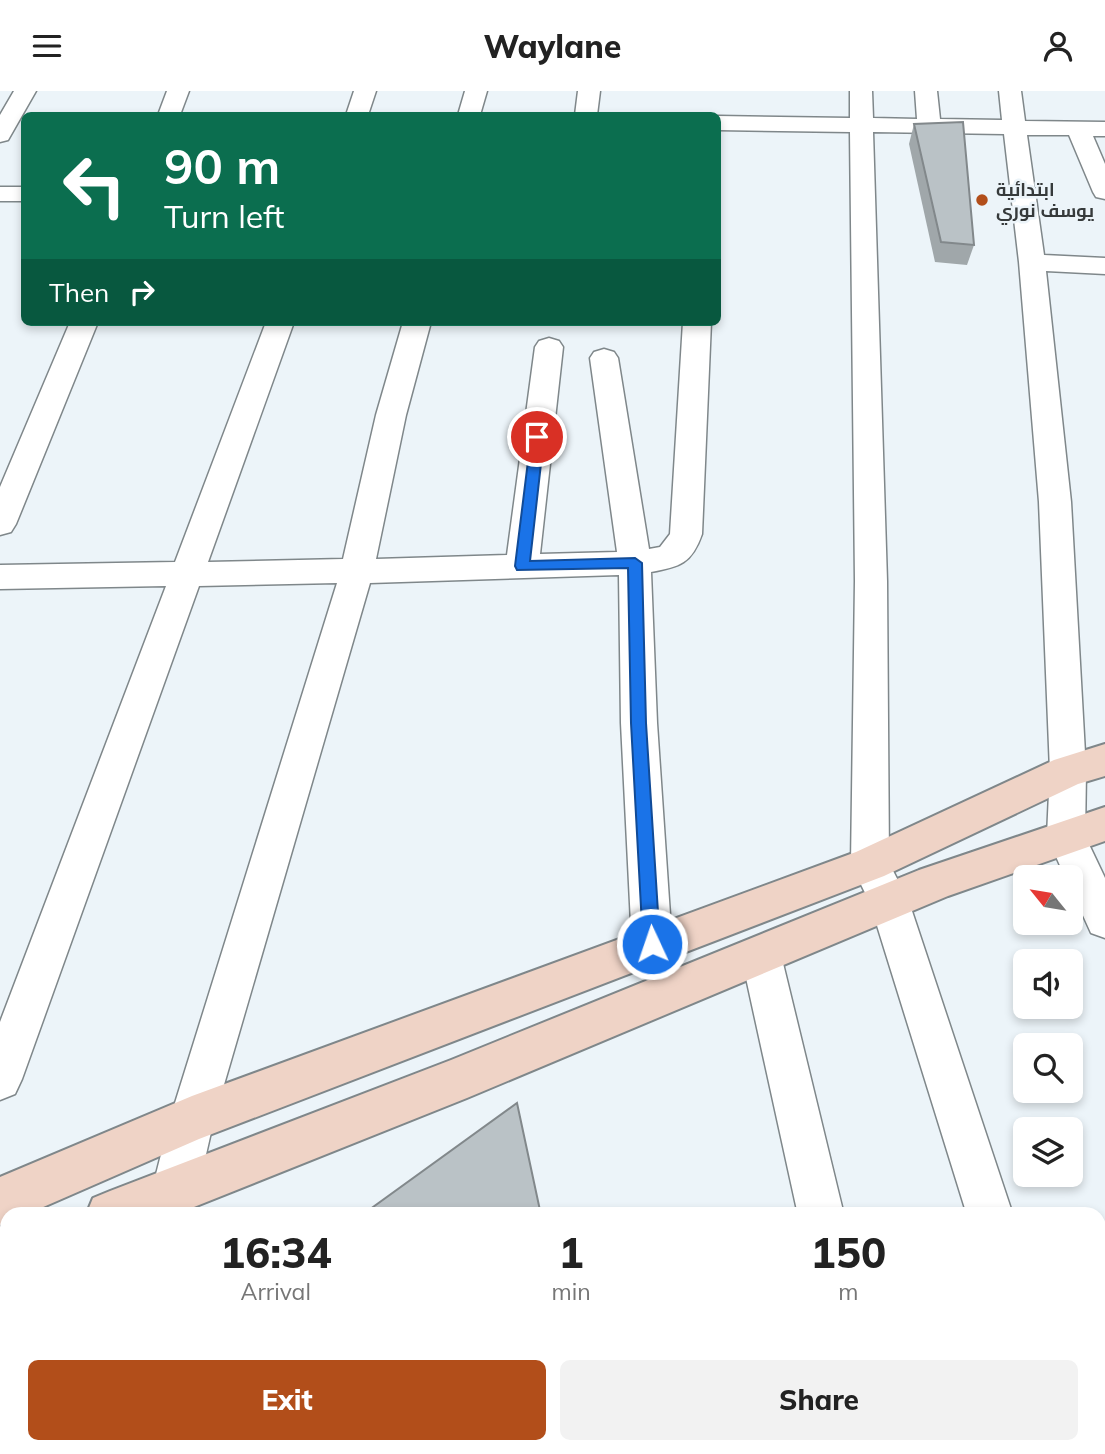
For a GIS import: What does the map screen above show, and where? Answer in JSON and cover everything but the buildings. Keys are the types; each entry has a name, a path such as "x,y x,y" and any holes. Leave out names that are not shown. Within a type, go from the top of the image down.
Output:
{"main road":[{"path":"0,1201 192,1119 870,864 1086,765"},
{"path":"131,1207 519,1055 889,902 1085,830"}],"street":[{"path":"11,123 25,91"},
{"path":"170,112 178,91"},
{"path":"358,112 365,91"},
{"path":"470,112 476,91"},
{"path":"586,112 589,91"},
{"path":"860,91 871,581 870,864 889,902 987,1207"},
{"path":"926,91 929,127"},
{"path":"1010,91 1086,765 1085,830 1105,920"},
{"path":"721,116 929,127 1105,129"},
{"path":"1078,129 1105,192"},
{"path":"0,194 21,194"},
{"path":"1031,262 1105,266"},
{"path":"0,524 82,326"},
{"path":"0,1079 279,326"},
{"path":"175,1190 192,1119 357,571 391,415 416,326"},
{"path":"0,577 635,563 670,557 682,545 686,534 698,326"},
{"path":"522,566 549,347"},
{"path":"604,358 635,563 639,723 652,944"},
{"path":"761,954 819,1207"}],"place":[{"name":"ابتدائية يوسف نوري","path":"982,200"}],"route":[{"path":"537,437 522,566 635,563 639,723 652,944"}]}
